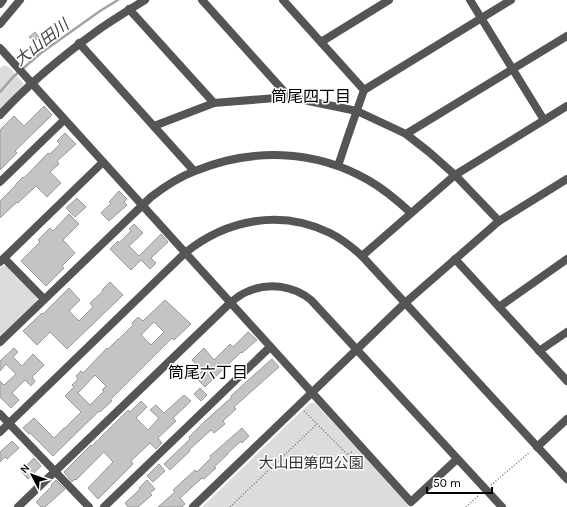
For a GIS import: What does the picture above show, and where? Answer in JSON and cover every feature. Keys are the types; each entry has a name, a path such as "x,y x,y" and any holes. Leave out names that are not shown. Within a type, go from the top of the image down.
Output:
{"street":[{"path":"0,4 3,0"},
{"path":"0,24 20,0"},
{"path":"0,115 31,83 79,43 145,0"},
{"path":"202,0 289,97"},
{"path":"283,0 364,90"},
{"path":"321,42 389,0"},
{"path":"470,0 544,120"},
{"path":"338,166 364,90 511,0"},
{"path":"129,9 214,103"},
{"path":"406,134 567,36"},
{"path":"79,43 194,171"},
{"path":"0,48 411,502 457,459"},
{"path":"154,126 214,103 289,97 357,111 406,134 455,175 499,221"},
{"path":"362,256 455,175 567,106"},
{"path":"0,182 64,120"},
{"path":"0,342 150,197 194,171 232,160 266,155 288,155 305,158 338,166 354,173 374,184 411,213"},
{"path":"44,300 2,260 103,162"},
{"path":"193,507 405,303 455,259 499,221 567,179"},
{"path":"0,432 196,244 220,231 234,226 257,221 274,220 306,224 330,233 350,245 405,303 534,449 567,479"},
{"path":"499,307 567,258"},
{"path":"455,259 567,381"},
{"path":"18,507 230,302 249,290 275,286 298,292 311,300 502,507"},
{"path":"539,351 567,332"},
{"path":"104,507 270,347"},
{"path":"0,414 89,507"},
{"path":"534,449 567,419"}],"path":[{"path":"304,410 348,455 359,445"},
{"path":"230,507 318,424"},
{"path":"466,507 534,449"}],"green space":[{"path":"4,65 10,68 24,84 0,109 0,68"},
{"path":"6,265 36,296 37,301 0,336 0,268"},
{"name":"大山田第四公園","path":"310,403 315,403 410,507 202,507"}],"building":[{"path":"35,32 39,37 34,42 29,37"},
{"path":"44,106 52,115 15,151 17,153 0,170 0,130 14,116 24,126"},
{"path":"65,133 76,144 57,161 59,164 50,172 61,183 47,197 36,186 0,218 0,201 48,153 50,154 60,144 57,141"},
{"path":"119,191 127,199 124,202 127,205 109,221 101,213 111,203 109,202"},
{"path":"77,198 86,207 75,217 66,208"},
{"path":"69,214 79,224 63,240 75,253 62,266 64,268 46,286 21,261 40,242 38,240 50,228 53,231"},
{"path":"134,224 143,233 129,246 139,256 161,234 168,242 151,258 156,263 150,269 141,260 131,270 110,249 118,241 119,243 131,231 129,229"},
{"path":"110,282 123,295 67,349 50,332 37,345 23,331 42,313 43,314 69,288 80,300 69,311 79,321 93,307 90,303"},
{"path":"165,300 191,324 174,340 172,338 110,400 112,401 100,412 99,411 53,456 23,428 34,418 54,438 81,412 65,396 74,387 72,385 78,379 76,376 81,371 83,373 107,348 108,349 118,340 133,325 132,323 138,317 143,321","holes":["154,322 164,332 151,345 141,335","95,375 106,386 102,390 104,391 90,405 78,393"]},
{"path":"248,332 257,340 242,353 241,352 205,387 196,378 202,371 192,360 204,348 214,360 230,344 233,347"},
{"path":"14,348 18,352 13,357 22,366 33,354 44,365 32,377 35,381 31,386 25,380 12,393 19,400 11,408 0,397 0,381 4,385 16,374 6,364 0,371 0,361"},
{"path":"272,359 279,367 234,407 236,409 223,421 225,424 214,433 211,430 170,470 164,464 190,439 189,437 204,422"},
{"path":"200,388 207,395 201,401 194,394"},
{"path":"184,395 191,401 173,418 176,421 158,438 162,443 156,449 150,443 131,461 133,464 98,499 88,488 113,462 104,452 76,480 75,479 72,482 64,472 128,410 130,412 141,401 147,407 136,418 148,430 159,418 150,410 156,405 164,413"},
{"path":"242,428 249,436 227,454 214,467 216,468 204,479 202,478 180,498 185,504 182,507 158,507 175,492 173,490 195,470 197,472 211,458 210,456"},
{"path":"12,441 19,448 7,459 5,457 0,462 0,452"},
{"path":"34,458 41,466 28,479 21,471"},
{"path":"159,464 165,471 153,482 147,476"},
{"path":"56,480 65,489 45,507 41,507 36,502"},
{"path":"147,480 155,489 150,493 152,495 138,507 128,507 125,503"}],"waterway":[{"name":"大山田川","path":"0,92 13,77 41,53 118,0"}],"district":[{"name":"筒尾四丁目","path":"311,96"},
{"name":"筒尾六丁目","path":"208,372"}]}
